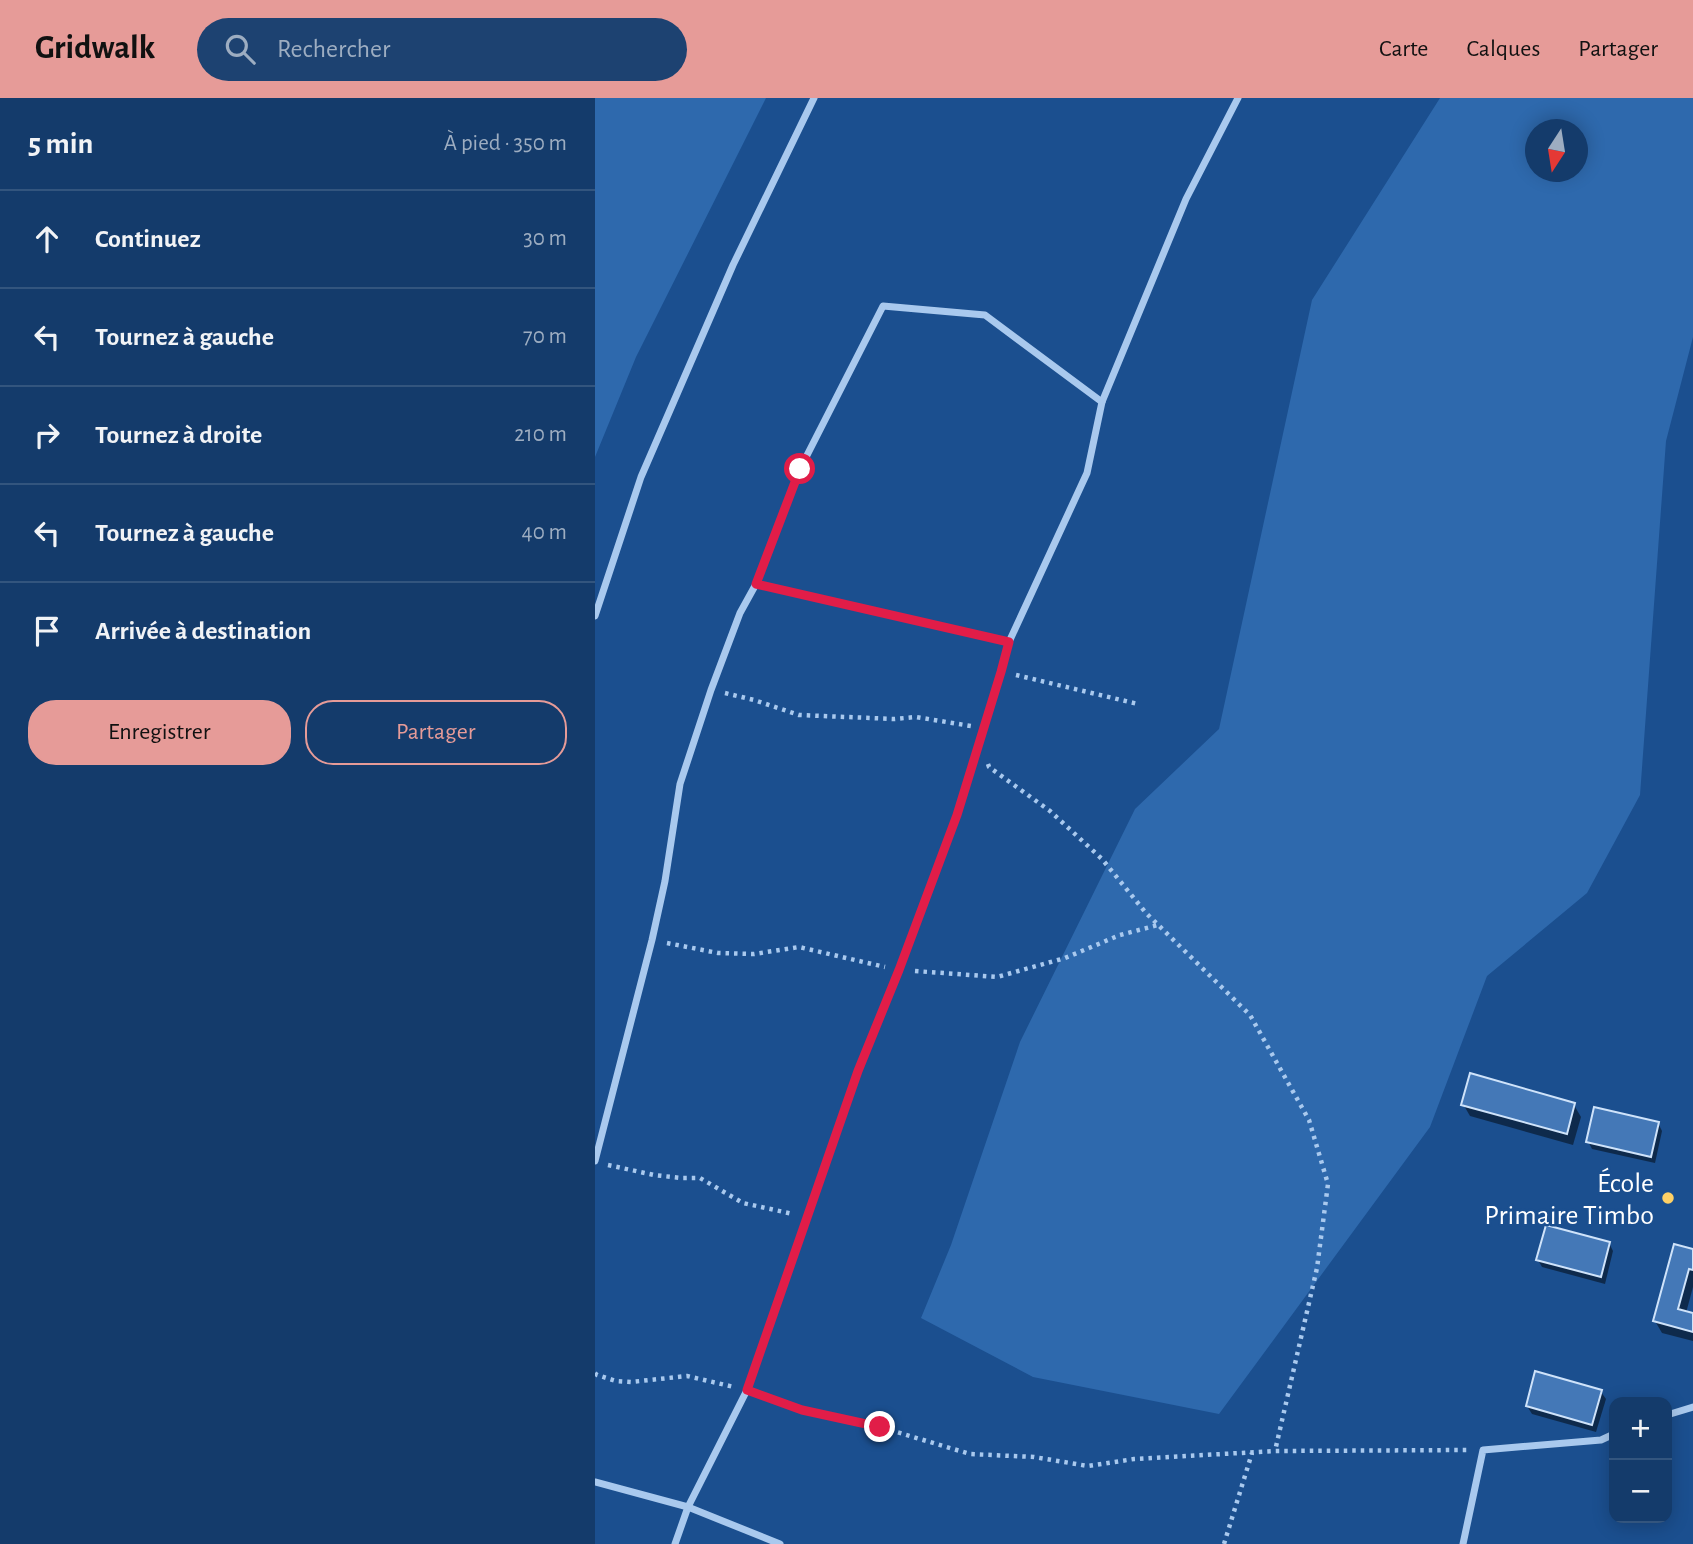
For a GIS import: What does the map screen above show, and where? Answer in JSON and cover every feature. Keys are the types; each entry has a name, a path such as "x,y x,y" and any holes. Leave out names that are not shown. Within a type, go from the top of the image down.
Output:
{"street":[{"path":"595,616 641,477 733,265 814,98"},
{"path":"675,1544 688,1507 747,1390 858,1071 957,815 1009,642 1087,473 1101,402 1186,199 1238,98"},
{"path":"595,1161 652,940 665,881 680,784 711,690 740,613 756,584 800,469 883,306 985,315 1101,402"},
{"path":"756,584 1009,642"},
{"path":"1672,1413 1693,1407"},
{"path":"1463,1544 1483,1450 1601,1440 1609,1436"},
{"path":"595,1482 688,1507 781,1544"}],"path":[{"path":"1001,672 1138,704"},
{"path":"711,690 754,700 799,715 894,719 916,717 982,728 989,767 1050,811 1102,859 1146,913 1250,1015 1309,1120 1328,1184 1317,1268 1275,1451"},
{"path":"595,1161 654,1175 700,1178 743,1203 808,1218"},
{"path":"595,1373 617,1381 631,1382 687,1376 747,1390 802,1410 880,1427 970,1454 1034,1457 1088,1466 1134,1459 1275,1451 1483,1450"},
{"path":"1224,1544 1252,1453"}],"shaded area":[{"path":"595,98 766,98 636,357 595,457"},
{"path":"1440,98 1693,98 1693,337 1666,441 1640,795 1587,893 1487,976 1430,1127 1219,1414 1033,1377 921,1318 951,1245 1020,1042 1135,809 1219,729 1312,300"}],"building":[{"path":"1470,1073 1575,1103 1567,1134 1461,1105"},
{"path":"1594,1107 1659,1122 1651,1157 1586,1142"},
{"path":"1546,1225 1610,1242 1601,1277 1536,1260"},
{"path":"1674,1244 1693,1249 1693,1270 1689,1269 1678,1309 1693,1313 1693,1332 1653,1321"},
{"path":"1535,1371 1602,1390 1592,1425 1526,1406"}],"place":[{"name":"École Primaire Timbo","path":"1668,1198"}],"route":[{"path":"800,469 756,584 1009,642 957,815 858,1071 747,1390 802,1410 880,1427"}]}
